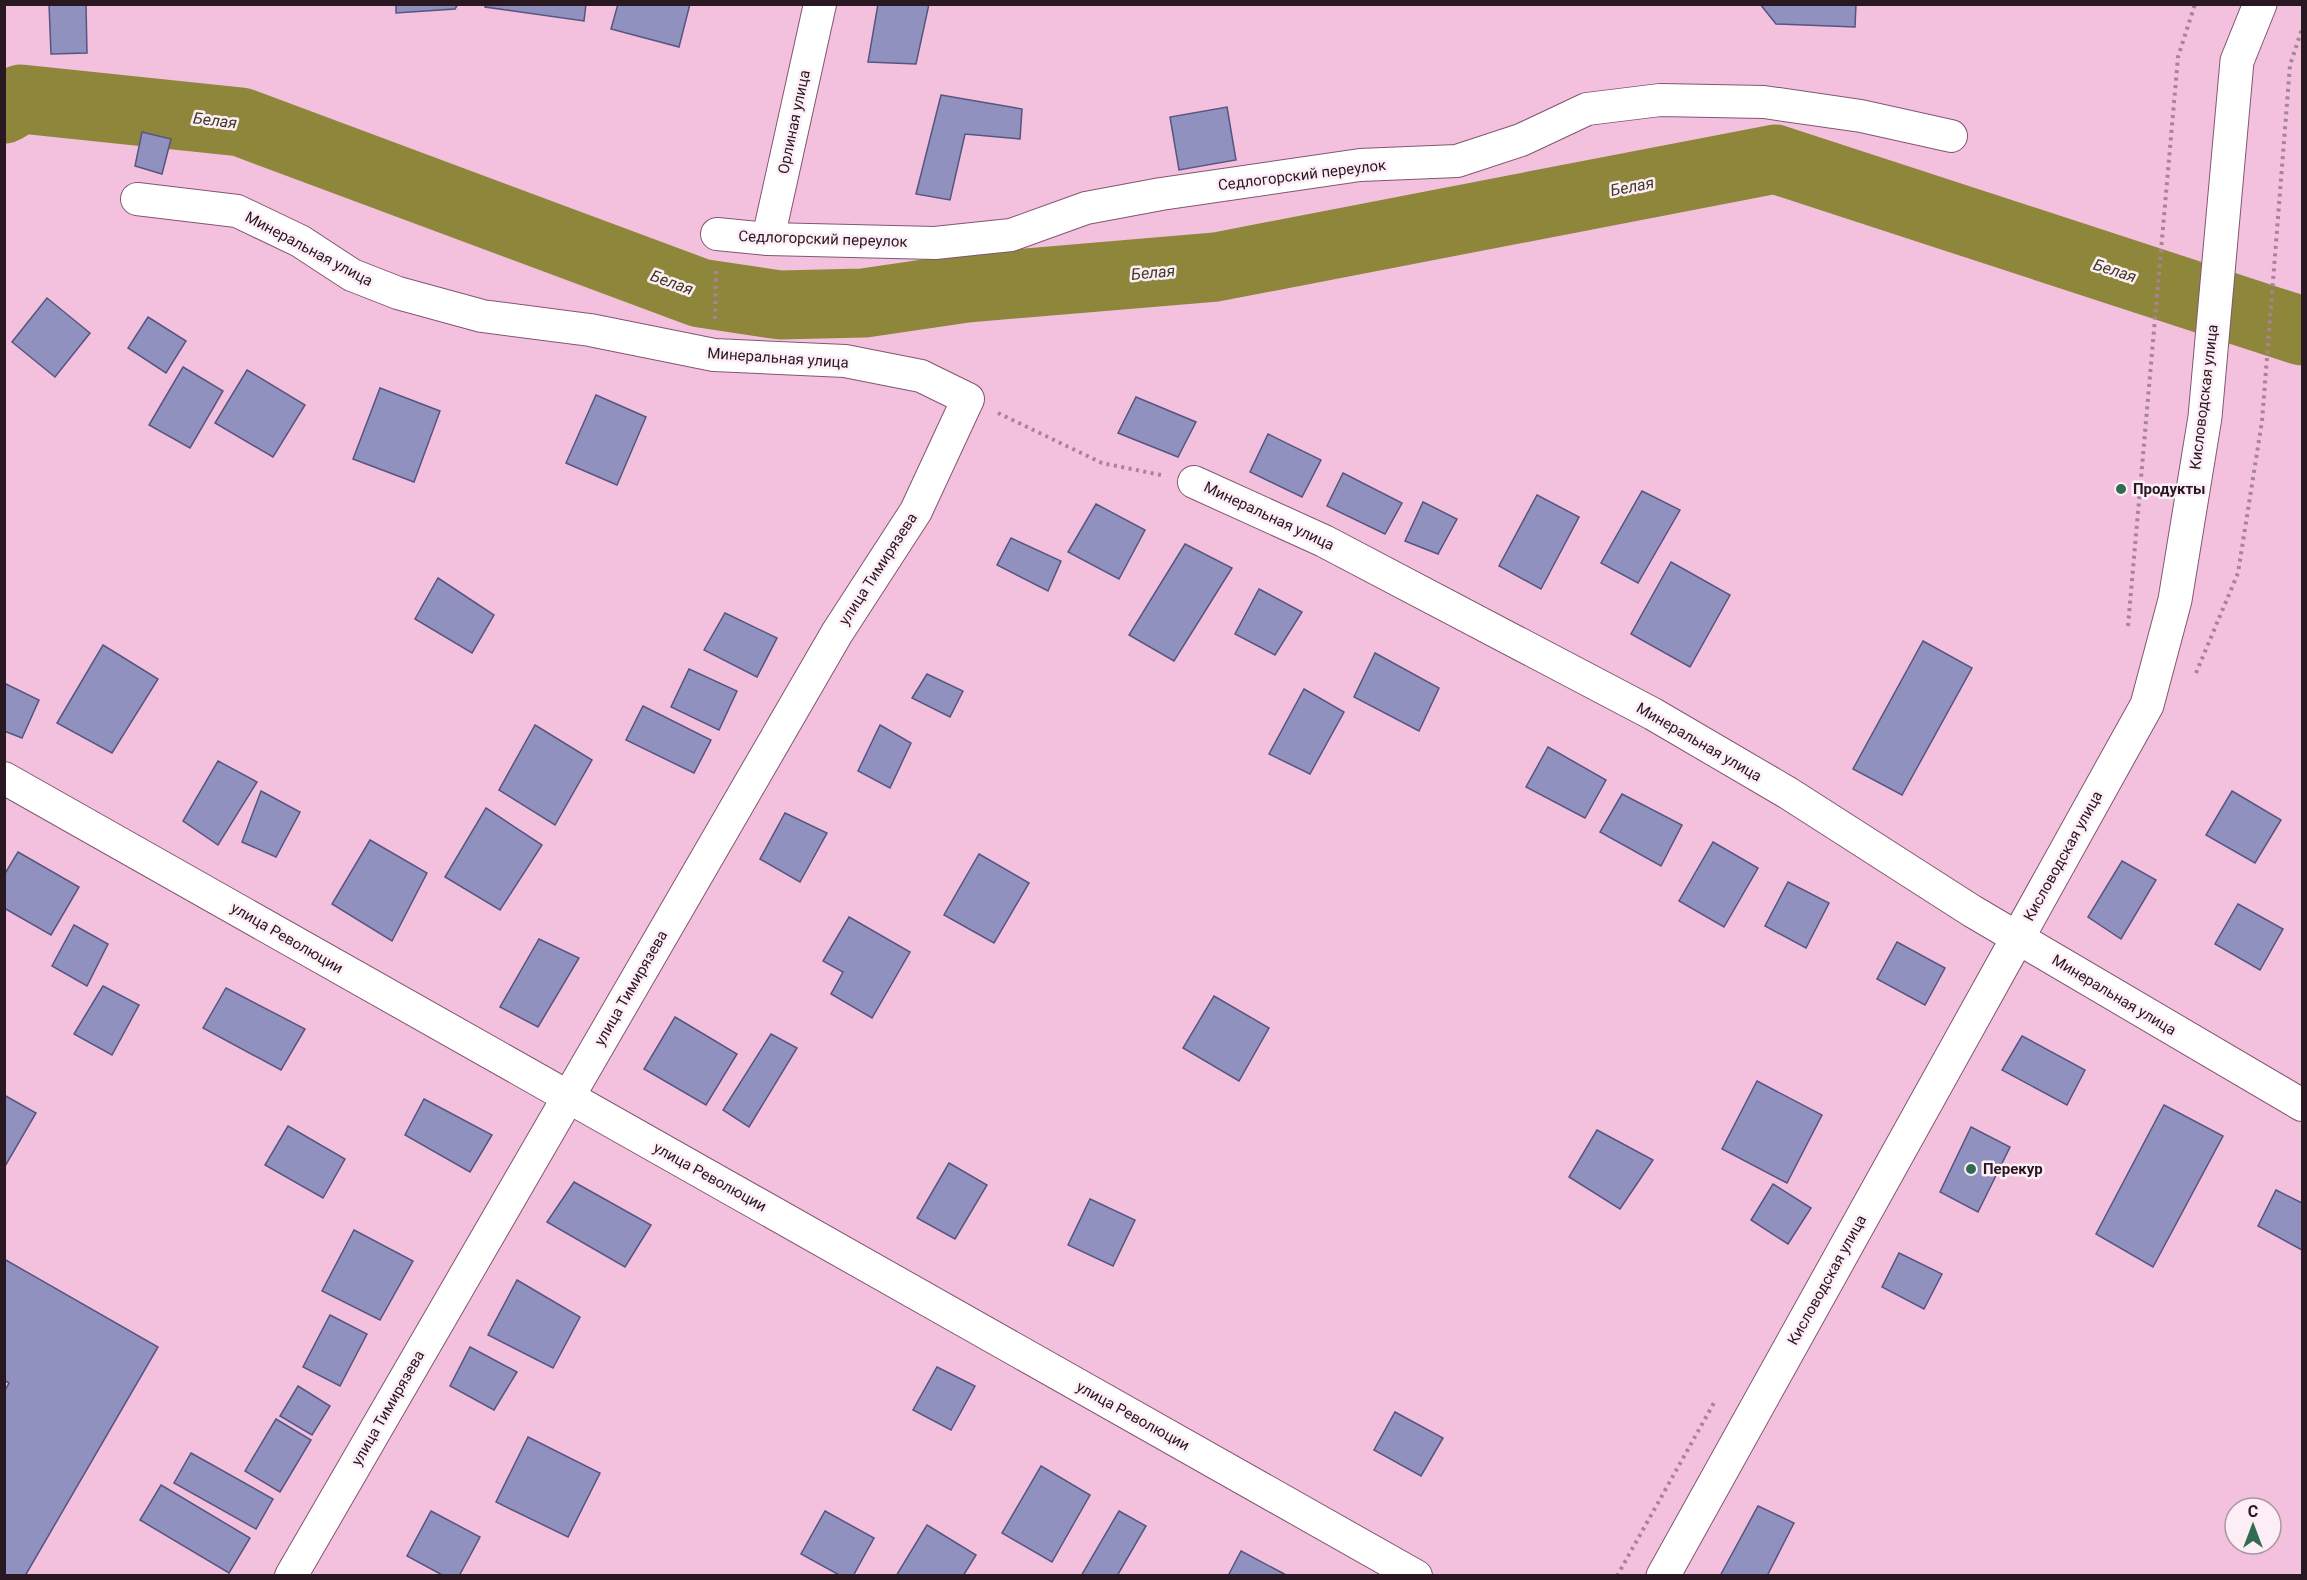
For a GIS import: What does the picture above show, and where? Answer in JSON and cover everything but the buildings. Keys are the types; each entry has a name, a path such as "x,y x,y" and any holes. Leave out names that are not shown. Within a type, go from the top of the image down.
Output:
{"main road":[{"name":"Кисловодская улица","path":"1663,1575 2147,705 2175,600 2205,417 2237,61 2260,4"}],"street":[{"name":"Орлиная улица","path":"768,239 820,4"},
{"name":"Седлогорский переулок","path":"717,234 768,239 935,243 1011,235 1086,208 1161,194 1360,165 1457,161 1521,140 1587,109 1660,100 1764,102 1861,116 1951,136"},
{"name":"Минеральная улица","path":"137,199 237,211 300,241 352,275 398,293 482,316 590,330 714,355 845,361 921,376 968,399"},
{"name":"улица Тимирязева","path":"291,1575 837,633 916,511 968,399"},
{"name":"Минеральная улица","path":"1194,482 1324,541 1653,714 1788,793 2017,938 2302,1105"},
{"name":"улица Революции","path":"4,778 1416,1575"}],"path":[{"path":"2127,632 2149,412 2178,57 2195,4"},
{"path":"2262,421 2290,65 2302,29"},
{"path":"714,355 717,234"},
{"name":"Минеральная улица","path":"968,399 1102,463 1194,482"}],"waterway":[{"name":"Белая","path":"4,109 21,99 241,122 700,293 780,305 864,303 966,288 1216,267 1775,159 2302,331"}],"place":[{"name":"Продукты","path":"2121,489"},
{"name":"Перекур","path":"1971,1169"}]}
